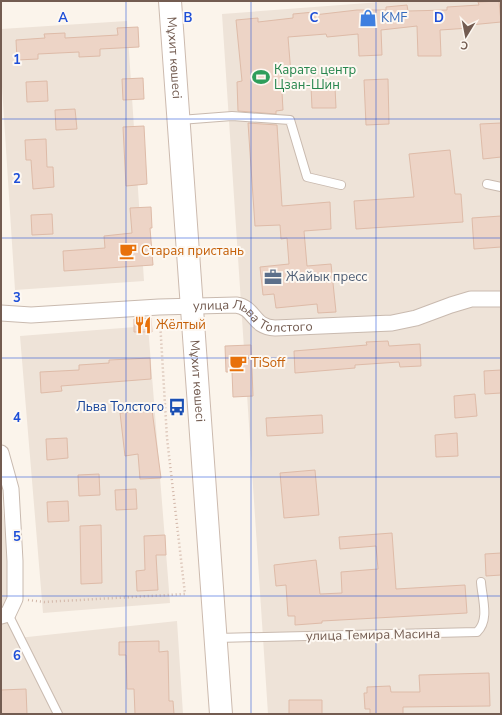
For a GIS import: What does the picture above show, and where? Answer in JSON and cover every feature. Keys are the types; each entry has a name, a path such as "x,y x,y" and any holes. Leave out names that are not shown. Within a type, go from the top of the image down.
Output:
{"street":[{"name":"Мұхит көшесі","path":"170,1 177,120 192,306 214,638 221,714"},
{"name":"улица Льва Толстого","path":"1,313 31,315 159,307 243,306 248,309 259,324 267,328 275,328 392,323 416,318 471,299 501,299"},
{"path":"1,456 11,489 15,561 15,599 4,615"}],"lane":[{"path":"177,120 232,116 290,120 307,177 341,185"},
{"path":"488,184 501,187"},
{"name":"улица Темира Масина","path":"214,638 478,632 483,627 485,620 481,582"},
{"path":"4,615 58,714"}],"path":[{"path":"15,599 44,602 185,594 167,438 159,307"}],"shaded area":[{"path":"394,1 501,1 501,714 268,714 222,14"},
{"path":"127,21 144,281 15,290 1,71 1,29"},
{"path":"148,326 170,603 43,613 20,336"},
{"path":"1,495 18,638 177,621 183,714 1,714"}],"building":[{"path":"499,1 501,22 470,25 470,28 440,30 441,56 418,56 417,26 381,30 382,55 359,56 358,34 327,37 326,34 288,37 291,74 281,75 283,110 276,111 276,114 238,111 237,82 242,81 236,20 258,18 258,22 293,18 293,14 314,12 314,15 357,10 386,10 386,7 407,5 408,11 447,10 447,7 479,5 478,2"},
{"path":"138,27 139,47 100,49 100,56 79,57 79,52 38,54 38,59 17,60 16,40 45,38 44,34 65,33 65,38 118,35 117,28"},
{"path":"143,78 144,99 123,100 122,79"},
{"path":"388,79 389,124 366,125 364,80"},
{"path":"47,81 48,101 27,102 26,82"},
{"path":"311,87 335,87 336,108 312,108"},
{"path":"75,109 77,129 56,130 55,110"},
{"path":"248,123 277,125 282,206 330,202 331,229 304,231 307,266 331,264 336,312 318,313 317,304 276,308 274,294 263,295 260,267 289,264 287,238 281,239 280,225 255,226"},
{"path":"501,123 501,157 483,159 480,124"},
{"path":"144,126 147,184 126,186 123,127"},
{"path":"46,139 47,167 53,167 54,187 33,189 31,160 26,160 25,140"},
{"path":"450,150 455,194 461,194 463,222 356,229 354,201 414,197 409,154"},
{"path":"151,207 152,228 150,228 153,265 64,271 63,251 105,248 104,236 132,233 130,208"},
{"path":"52,214 53,234 32,235 31,215"},
{"path":"501,216 501,247 474,249 472,218"},
{"name":"Жёлтый","path":"151,318 152,332 134,332 134,319"},
{"path":"388,341 389,346 420,344 421,366 400,367 399,362 355,365 355,368 295,373 294,351 367,345 366,342"},
{"path":"251,345 253,396 233,397 232,372 226,372 225,346"},
{"path":"150,358 151,379 61,386 62,391 41,393 40,372 79,370 79,365 109,363 109,360"},
{"path":"501,370 501,393 485,394 484,371"},
{"path":"475,394 477,416 455,418 454,396"},
{"path":"152,410 161,478 140,479 138,454 125,456 120,413"},
{"path":"322,415 323,433 267,436 266,418"},
{"path":"457,433 458,456 436,457 435,435"},
{"path":"67,438 68,458 47,460 46,439"},
{"path":"315,470 319,515 284,518 280,473"},
{"path":"99,474 100,495 79,496 78,475"},
{"path":"136,489 137,509 116,510 115,490"},
{"path":"68,501 69,521 48,522 47,502"},
{"path":"101,525 102,583 81,584 80,526"},
{"path":"392,533 396,589 465,585 467,613 322,621 322,623 295,625 295,616 288,616 286,585 276,586 274,565 316,560 320,594 342,593 341,572 378,569 376,546 340,549 339,537"},
{"path":"165,535 166,555 156,555 158,590 137,591 136,571 145,570 144,536"},
{"path":"501,553 501,575 486,576 485,554"},
{"path":"159,641 159,652 168,651 169,701 173,701 174,714 135,714 134,689 127,689 126,655 119,655 119,642"},
{"path":"489,673 490,706 403,707 403,714 370,714 370,709 365,709 364,693 367,693 367,687 390,686 391,692 420,692 419,675"},
{"path":"26,689 27,714 1,714 1,690"},
{"path":"289,700 322,700 322,714 289,714"}],"place":[{"name":"KMF","path":"368,18"},
{"name":"Карате центр Цзан-Шин","path":"261,77"},
{"name":"Старая пристань","path":"128,251"},
{"name":"Жайык пресс","path":"273,277"},
{"name":"Жёлтый","path":"143,325"},
{"name":"TiSoff","path":"238,363"},
{"name":"Льва Толстого","path":"177,407"}]}
